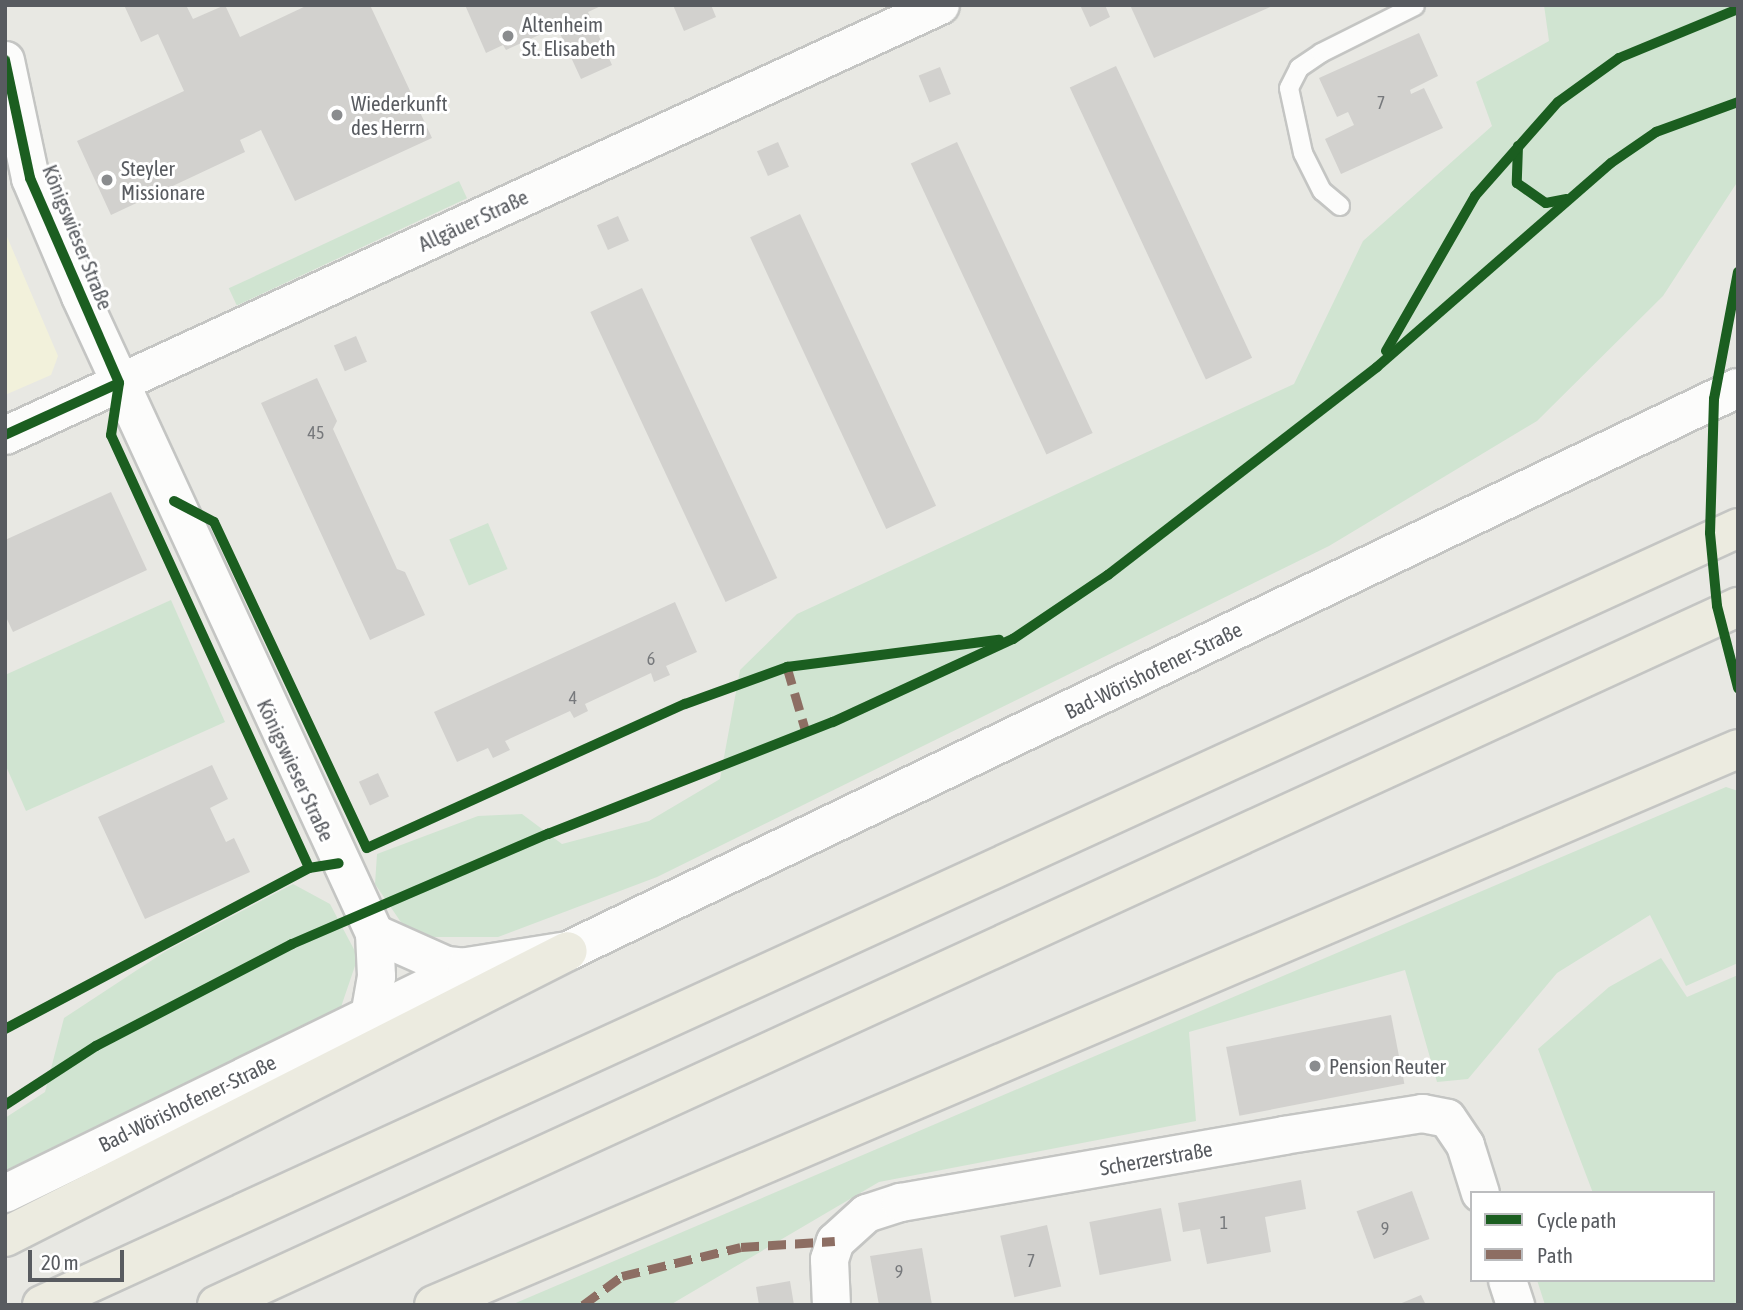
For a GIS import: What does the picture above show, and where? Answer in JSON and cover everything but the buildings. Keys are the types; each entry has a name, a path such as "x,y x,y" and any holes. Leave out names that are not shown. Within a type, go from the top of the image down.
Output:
{"highway":[{"path":"42,1305 1738,528"},
{"path":"217,1305 1738,607"},
{"path":"434,1305 1738,749"},
{"path":"5,1237 568,951"}],"main road":[{"name":"Bad-Wörishofener-Straße","path":"467,967 568,951 1738,388"}],"street":[{"name":"Allgäuer Straße","path":"5,435 940,5"},
{"name":"Königswieser Straße","path":"5,60 30,178 119,383 373,929 376,976 369,1014"},
{"path":"373,929 446,965 467,967"},
{"name":"Bad-Wörishofener-Straße","path":"5,1193 467,967"},
{"name":"Scherzerstraße","path":"831,1305 829,1259 835,1241 866,1213 900,1202 1422,1113 1447,1118 1465,1145 1479,1191"},
{"path":"1508,1282 1515,1305"}],"lane":[{"path":"1340,206 1322,191 1303,153 1289,88 1299,68 1321,53 1415,6"}],"shaded area":[{"path":"1544,5 1738,5 1738,181 1663,296 1537,421 1329,546 657,877 498,937 411,937 375,884 377,854 478,816 522,814 562,844 649,821 720,779 740,670 797,614 1294,384 1363,241 1492,126 1476,82 1549,41"},
{"path":"459,181 467,198 237,306 229,288"},
{"path":"5,232 58,356 51,375 5,395"},
{"path":"488,523 508,569 469,585 449,539"},
{"path":"171,600 225,722 26,811 5,764 5,675"},
{"path":"1726,787 1738,791 1738,963 1686,986 1650,915 1557,973 1468,1079 1437,1082 1405,970 1189,1032 1196,1121 879,1182 670,1305 511,1305"},
{"path":"293,884 330,904 358,957 341,1007 5,1173 5,1118 45,1092 64,1018 166,951"},
{"path":"1661,958 1687,997 1738,975 1738,1305 1545,1305 1538,1282 1715,1282 1715,1191 1592,1191 1538,1049 1609,987"}],"marked path":[{"path":"787,667 806,732"},
{"path":"583,1305 622,1276 741,1247 835,1241"}],"cycle path":[{"path":"1386,351 1475,196 1558,102 1619,58 1738,9"},
{"path":"5,60 30,178 119,383"},
{"path":"5,1105 96,1046 292,944 548,834 833,722 1013,639 1108,575 1377,367 1611,163 1656,132 1738,102"},
{"path":"1518,146 1517,183 1546,203 1567,199"},
{"path":"1738,272 1714,399 1710,533 1717,606 1738,688"},
{"path":"119,383 111,435 309,868"},
{"path":"5,435 119,383"},
{"path":"174,501 214,522 367,848 685,704 787,667 999,640"},
{"path":"5,1029 309,868 339,863"}],"place":[{"name":"Altenheim St. Elisabeth","path":"508,36"},
{"name":"Wiederkunft des Herrn","path":"337,115"},
{"name":"Steyler Missionare","path":"107,180"},
{"name":"Pension Reuter","path":"1315,1066"}]}
